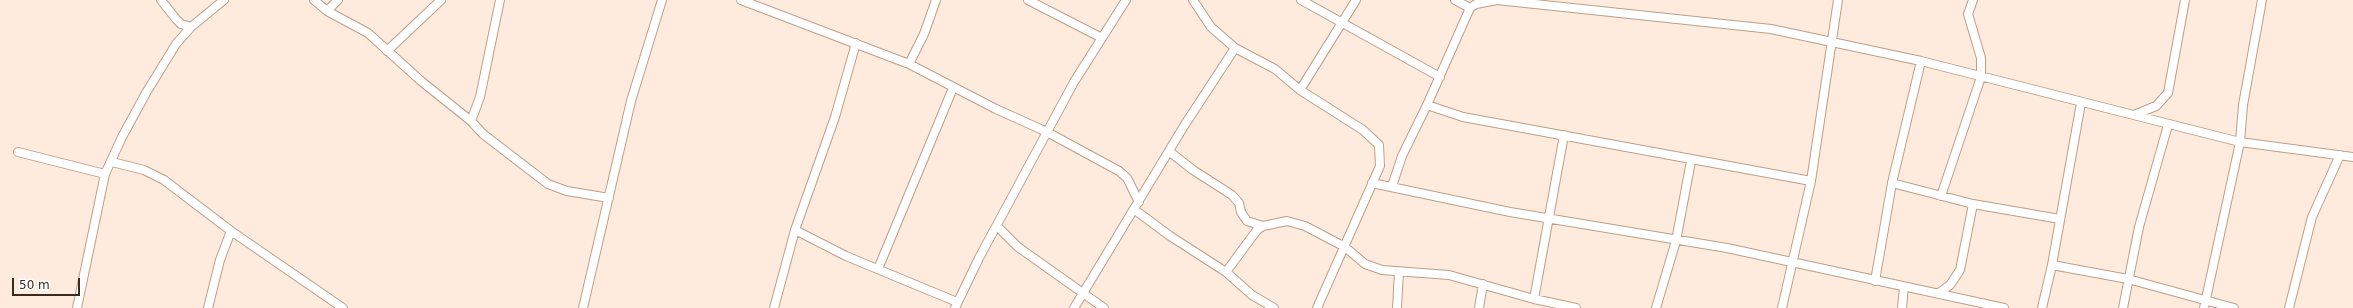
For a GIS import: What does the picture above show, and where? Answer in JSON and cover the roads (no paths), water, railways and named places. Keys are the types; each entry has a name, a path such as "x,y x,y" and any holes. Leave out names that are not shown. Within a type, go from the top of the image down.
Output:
{"street":[{"path":"161,0 181,24 191,27"},
{"path":"77,308 105,174 112,162 122,137 146,93 176,44 191,27 224,0"},
{"path":"314,0 328,12 368,33 420,81 471,121 483,134 548,184 567,191 609,198"},
{"path":"328,12 338,0"},
{"path":"387,51 441,0"},
{"path":"471,121 480,97 500,0"},
{"path":"583,308 631,101 662,0"},
{"path":"741,0 755,2 909,64 953,88 1047,132 1120,171 1126,178 1139,202"},
{"path":"909,64 924,34 936,0"},
{"path":"1028,0 1061,15 1102,38"},
{"path":"796,230 846,256 878,268 956,305 1074,82 1126,0"},
{"path":"1193,0 1211,27 1235,48 1275,69 1300,90 1363,130 1379,145 1380,166 1317,308"},
{"path":"1301,0 1440,77"},
{"path":"1300,90 1356,0"},
{"path":"1455,0 1474,4 1497,0 1771,29 1832,44 1921,62 2240,142 2353,157"},
{"path":"1782,308 1810,182 1838,0"},
{"path":"1941,196 1981,77 1981,58 1968,14 1973,0"},
{"path":"2134,115 2156,106 2168,93 2185,0"},
{"path":"2205,305 2240,142 2242,111 2262,0"},
{"path":"1392,186 1402,156 1474,4"},
{"path":"774,308 796,230 835,117 856,43"},
{"path":"1074,308 1135,210 1206,90 1235,48"},
{"path":"1875,281 1892,183 1921,62"},
{"path":"878,268 953,88"},
{"path":"2042,308 2052,265 2081,103"},
{"path":"1427,105 1463,117 1810,182"},
{"path":"2123,308 2139,227 2168,125"},
{"path":"1534,299 1547,219 1564,135"},
{"path":"18,152 105,174"},
{"path":"1170,152 1239,202 1241,212 1247,220 1263,226"},
{"path":"2289,308 2312,217 2340,155"},
{"path":"1656,308 1676,241 1691,160"},
{"path":"112,162 144,170 164,180 231,231 343,308"},
{"path":"1372,183 1547,219 1676,241 1727,248 2004,308"},
{"path":"1892,183 1973,204 2060,219"},
{"path":"1939,293 1950,285 1960,270 1973,204"},
{"path":"1135,210 1170,236 1226,272 1252,295 1274,308"},
{"path":"1226,272 1252,236 1263,226 1287,221 1305,226 1344,247 1365,264 1399,272 1449,275 1571,308"},
{"path":"998,228 1018,247 1104,308"},
{"path":"208,308 220,260 231,231"},
{"path":"2052,265 2128,279 2205,305 2234,308"},
{"path":"1396,308 1399,272"},
{"path":"1479,308 1483,284"},
{"path":"1902,308 1904,287"}]}
